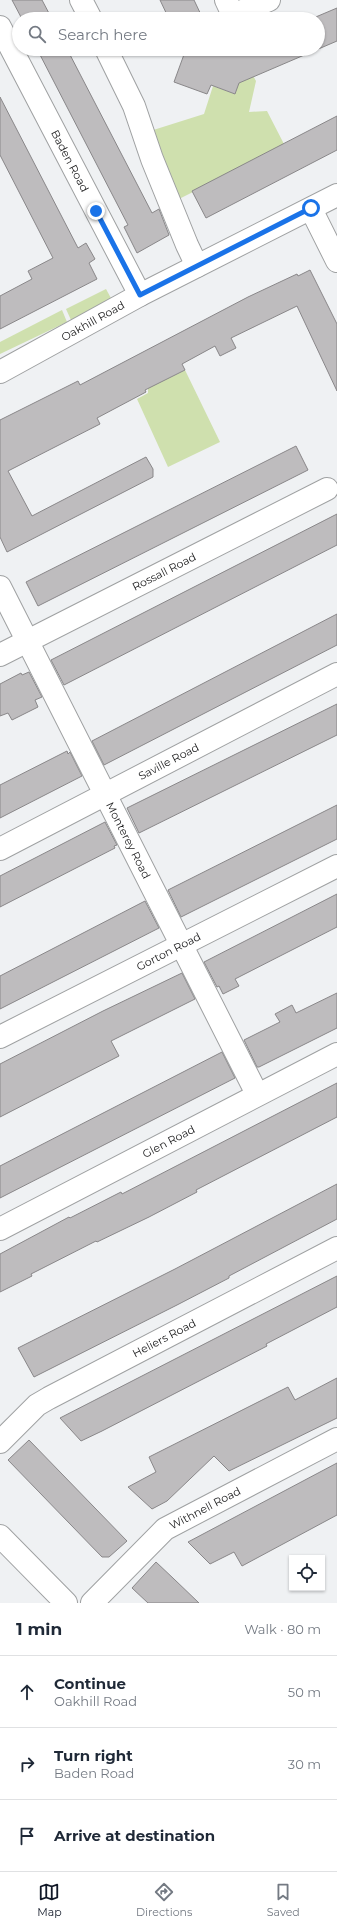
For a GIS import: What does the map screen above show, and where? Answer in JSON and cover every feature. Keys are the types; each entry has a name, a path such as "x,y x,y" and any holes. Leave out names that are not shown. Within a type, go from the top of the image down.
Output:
{"street":[{"path":"81,0 87,12"},
{"path":"226,0 232,12"},
{"path":"240,12 269,0"},
{"name":"Baden Road","path":"0,27 12,50"},
{"name":"Baden Road","path":"15,56 140,295"},
{"path":"109,56 134,106 152,159 187,246 197,266"},
{"name":"Oakhill Road","path":"0,372 140,295 337,195"},
{"path":"311,208 337,261"},
{"name":"Rossall Road","path":"0,655 327,488"},
{"name":"Monterey Road","path":"0,587 257,1094"},
{"name":"Saville Road","path":"0,849 337,674"},
{"name":"Gorton Road","path":"0,1036 337,866"},
{"name":"Glen Road","path":"0,1229 257,1094 337,1054"},
{"name":"Heliers Road","path":"0,1442 37,1405 49,1398 337,1248"},
{"name":"Withnell Road","path":"92,1603 165,1529 337,1439"},
{"path":"0,1536 66,1603"}],"green space":[{"path":"246,63 256,81 249,112 267,111 285,146 171,203 147,132 204,114 213,86 235,94"},
{"path":"106,289 112,300 71,320 66,309"},
{"path":"62,310 67,322 0,354 0,342"},
{"path":"185,370 220,442 168,467 137,399 148,393 148,381 169,378"}],"building":[{"path":"12,0 42,0 48,12 18,12"},
{"path":"160,0 194,0 200,12 166,12"},
{"path":"337,8 337,41 325,46 325,13"},
{"path":"41,56 71,56 152,213 159,209 169,235 137,253 124,227 128,225"},
{"path":"183,56 302,56 239,83 235,94 211,85 207,94 174,82"},
{"path":"0,97 78,248 86,243 95,259 89,263 97,279 0,329 0,296 32,279 28,271 53,258 0,155"},
{"path":"337,116 337,150 206,218 192,191"},
{"path":"310,270 337,324 337,391 297,306 231,338 236,348 220,356 215,346 182,364 185,370 145,390 146,392 97,418 100,424 8,471 32,516 146,457 153,469 153,477 7,552 0,537 0,420 78,381 80,385 248,297 297,274 298,276"},
{"path":"296,446 308,470 38,606 26,582"},
{"path":"337,514 337,545 64,685 51,660"},
{"path":"337,614 337,645 104,765 92,741"},
{"path":"29,672 42,697 35,700 38,707 12,720 8,713 0,716 0,684 21,673 22,675"},
{"path":"337,704 337,735 139,833 127,808"},
{"path":"67,751 68,754 70,752 82,776 0,818 0,785"},
{"path":"337,805 337,839 181,917 168,890"},
{"path":"105,822 117,845 114,846 115,848 0,907 0,876"},
{"path":"337,894 337,927 235,979 239,986 223,994 219,986 217,987 204,962"},
{"path":"145,901 159,928 0,1009 0,976"},
{"path":"182,973 195,999 111,1041 119,1056 0,1117 0,1064 103,1011"},
{"path":"337,993 337,1028 257,1067 244,1040 280,1022 275,1014 292,1005 296,1013"},
{"path":"222,1052 235,1078 0,1198 0,1166"},
{"path":"337,1083 337,1117 196,1190 197,1192 149,1217 97,1242 96,1241 31,1274 32,1276 0,1292 0,1254 69,1217 70,1218 121,1192 122,1194"},
{"path":"337,1184 337,1219 229,1276 229,1278 34,1377 18,1348 175,1269"},
{"path":"337,1276 337,1307 266,1344 267,1346 102,1431 81,1441 60,1418"},
{"path":"337,1378 337,1418 229,1471 214,1456 167,1501 152,1509 128,1487 156,1472 149,1457 288,1387 295,1400"},
{"path":"29,1440 127,1541 109,1557 102,1557 8,1460"},
{"path":"337,1463 337,1515 242,1566 234,1552 210,1564 188,1542"},
{"path":"156,1562 199,1603 148,1603 132,1588"}],"route":[{"path":"96,211 140,295 311,208"}]}
